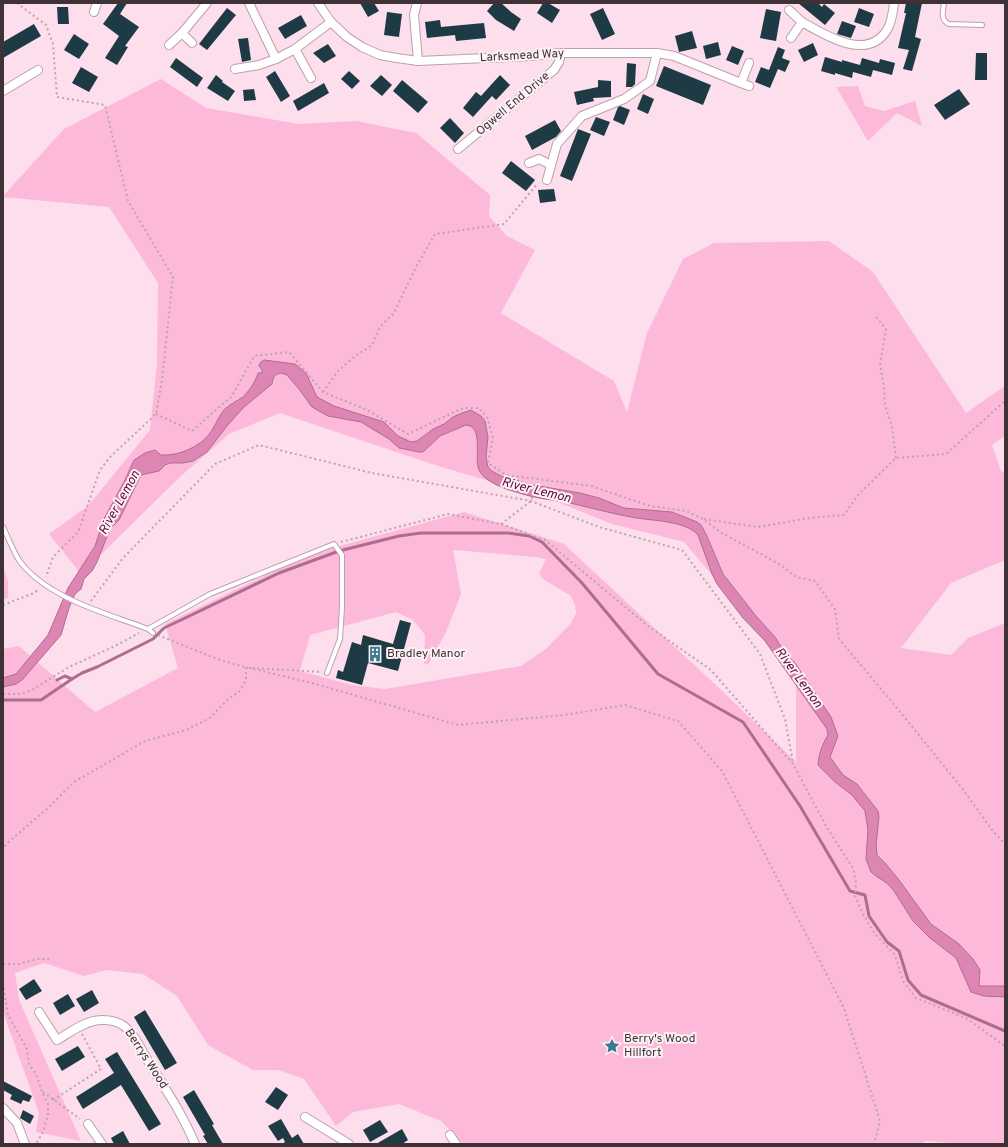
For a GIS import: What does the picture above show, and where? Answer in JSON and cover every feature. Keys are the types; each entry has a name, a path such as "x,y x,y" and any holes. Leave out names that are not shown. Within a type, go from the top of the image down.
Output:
{"street":[{"path":"94,12 97,3"},
{"path":"169,45 182,33 206,3"},
{"path":"249,3 276,58"},
{"name":"Larksmead Way","path":"318,3 331,22 347,37 362,47 380,55 418,61 531,56 561,53 657,53 674,56 745,85 749,64"},
{"path":"417,3 414,15 418,61"},
{"path":"789,10 802,22 831,38 858,45 869,44 879,38 887,30 892,19 894,3"},
{"path":"235,68 259,65 295,49 331,22"},
{"path":"791,38 802,22"},
{"path":"182,33 192,43"},
{"path":"295,49 311,78"},
{"name":"Ogwell End Drive","path":"458,149 554,70 559,62 561,53"},
{"path":"547,179 558,144 582,116 624,99 650,81 657,53"},
{"path":"3,91 38,70"},
{"path":"529,163 539,158 551,165"},
{"name":"Berrys Wood","path":"39,1012 57,1040 93,1021 114,1021 123,1025 131,1032 172,1100 195,1144"},
{"path":"3,1108 17,1123 25,1144"},
{"path":"305,1117 349,1144"},
{"path":"88,1124 102,1144"},
{"path":"450,1135 456,1144"}],"lane":[{"path":"944,3 943,18 945,22 949,24 982,25"},
{"path":"3,527 20,562 44,585 75,601 148,629 153,633"},
{"path":"148,629 210,594 334,544 342,555 342,607 340,639 327,673"}],"path":[{"path":"3,605 34,593 44,585 53,557 78,532 100,470 110,457 156,414 162,380 173,277 128,201 105,105 57,97 53,44 46,25 17,3"},
{"path":"323,392 338,371 354,357 372,345 380,327 394,313 416,267 435,234 504,224 539,182 547,179"},
{"path":"876,317 886,329 880,365 884,387 885,405 892,426 896,458"},
{"path":"156,414 192,431 232,396 254,356 289,352 323,392 365,409 408,434 463,408 479,408 487,416 493,438 488,463 506,475 591,486 650,506 686,511 703,519 720,532 781,565 796,577 815,582 834,609 839,639 961,787 993,831 1005,844"},
{"path":"703,519 758,528 809,518 844,515 858,495 896,458 946,454 1005,401"},
{"path":"88,606 123,558 215,464 259,445 372,472 531,501 599,527 682,550 760,654 786,719 793,764"},
{"path":"501,524 531,501 538,480"},
{"path":"334,544 448,514 501,524 545,540 648,626 711,670 793,764 827,828 853,868 856,882 855,896 863,914 875,934 895,955 902,981 916,998 966,1018 1005,1046"},
{"path":"3,694 21,694 32,690 69,667 148,629"},
{"path":"161,636 220,660 246,668 319,685 458,725 564,715 624,706 678,721 722,771 844,1008 880,1121 874,1144"},
{"path":"246,668 327,673"},
{"path":"3,851 6,844 48,808 74,782 145,741 186,730 210,718 228,699 239,692 246,680 246,668"},
{"path":"3,964 19,964 37,959 52,958"},
{"path":"3,983 8,1015 27,1049 29,1064 36,1074 48,1104 48,1115 43,1132 36,1144"},
{"path":"53,1100 101,1069 78,1028"},
{"path":"42,1092 88,1124"}],"shaded area":[{"path":"161,79 206,108 299,124 356,121 416,133 490,195 489,216 507,236 535,250 501,313 614,381 627,412 647,333 683,259 714,243 829,241 873,272 966,413 1005,386 1005,436 992,445 1001,471 1005,473 1005,560 951,583 901,648 951,655 968,638 1005,623 1005,1144 965,1144 925,1141 923,1144 463,1144 441,1121 399,1104 353,1112 336,1126 304,1079 279,1070 253,1070 208,1045 177,996 143,974 106,970 84,976 44,963 15,973 19,1000 81,1141 36,1132 39,1113 3,1012 3,649 19,646 95,712 178,668 165,624 307,555 464,512 564,544 796,762 796,685 751,621 684,542 612,524 555,501 432,464 280,413 229,434 181,476 81,574 49,534 88,506 150,430 157,363 158,283 109,207 3,197 64,129","holes":["453,550 546,559 539,574 543,579 571,596 575,605 576,613 571,623 547,648 521,666 385,689 352,685 300,671 310,635 396,612 413,620 425,635 424,663 428,665 446,632 461,594"]},
{"path":"858,86 865,106 884,111 915,101 922,126 897,113 868,141 836,87"},
{"path":"3,567 8,581 8,598 3,600"}],"water":[{"name":"River Lemon","path":"264,360 295,364 306,373 317,397 334,406 384,422 398,436 411,442 417,441 453,417 471,410 481,416 485,421 488,437 486,457 488,467 501,476 533,485 580,493 599,498 624,508 672,512 701,525 723,574 756,616 775,637 785,653 795,663 831,717 838,736 830,757 843,775 857,784 878,811 879,817 876,845 877,855 899,880 931,924 959,944 973,959 980,970 979,985 1005,986 1005,997 984,996 971,992 956,958 930,938 913,921 888,884 871,872 866,859 868,830 865,811 852,795 835,782 818,765 821,749 828,735 827,729 765,641 743,618 717,584 698,535 685,526 631,517 566,502 534,497 492,483 481,473 478,467 475,430 466,425 440,436 423,452 399,448 389,439 361,422 328,416 312,407 287,375 281,373 275,375 272,384 244,407 207,452 193,461 170,463 165,465 159,471 141,475 119,520 110,529 97,562 92,571 84,579 81,589 75,594 61,635 22,680 16,684 3,687 3,678 16,674 48,635 68,588 95,546 104,519 134,460 145,453 155,450 161,455 174,454 188,450 201,442 210,433 225,409 248,392 258,373 262,373 259,366"}],"building":[{"path":"118,3 127,3 120,14 139,27 125,46 128,47 117,65 105,58 119,36 103,24"},
{"path":"360,3 374,3 379,11 368,17"},
{"path":"494,3 501,3 521,19 514,31 496,20 487,11"},
{"path":"543,3 548,3 560,10 552,23 537,13"},
{"path":"798,3 818,3 822,7 824,4 835,13 825,25"},
{"path":"906,3 922,3 915,37 921,39 912,71 903,69 909,50 898,48 906,13 904,13"},
{"path":"57,7 68,7 69,24 58,24"},
{"path":"227,8 236,15 207,50 199,44"},
{"path":"603,8 615,34 602,40 590,14"},
{"path":"859,8 874,14 869,27 854,22"},
{"path":"766,9 781,12 776,41 760,38"},
{"path":"387,12 402,14 399,37 384,35"},
{"path":"301,15 307,26 285,39 278,28"},
{"path":"440,20 441,27 484,23 486,38 456,41 455,35 427,38 425,22"},
{"path":"842,21 856,26 851,38 837,34"},
{"path":"34,24 41,36 3,58 3,42"},
{"path":"692,31 697,48 679,52 675,36"},
{"path":"74,34 89,44 79,59 64,50"},
{"path":"248,38 251,60 242,62 238,39"},
{"path":"718,42 721,55 706,59 703,46"},
{"path":"813,43 818,55 804,62 798,50"},
{"path":"328,44 336,56 324,63 313,53"},
{"path":"732,46 744,51 738,65 726,60"},
{"path":"778,47 785,50 782,58 790,61 785,72 778,69 770,88 755,82 761,67 769,70"},
{"path":"976,53 987,53 987,80 975,80"},
{"path":"825,57 860,65 862,58 879,63 880,59 895,63 892,75 873,70 871,77 853,72 852,78 821,71"},
{"path":"176,58 203,78 197,87 170,67"},
{"path":"627,63 636,64 635,84 632,87 626,87"},
{"path":"664,66 711,85 703,105 656,86"},
{"path":"81,67 98,77 89,92 72,83"},
{"path":"275,71 290,96 281,102 266,77"},
{"path":"349,71 360,81 352,89 341,79"},
{"path":"216,75 223,81 222,82 235,91 228,101 207,88"},
{"path":"381,75 392,85 382,96 370,86"},
{"path":"500,75 510,85 496,100 492,96 473,117 463,108 476,92 481,96"},
{"path":"402,80 428,102 418,113 393,91"},
{"path":"598,80 611,81 611,97 593,98 594,101 577,105 574,92 598,87"},
{"path":"324,83 329,93 298,111 293,101"},
{"path":"254,89 256,100 244,101 243,90"},
{"path":"959,89 970,104 945,120 934,105"},
{"path":"643,94 654,99 648,114 637,109"},
{"path":"620,106 630,110 624,125 613,120 618,107"},
{"path":"596,117 610,122 604,136 590,130"},
{"path":"450,118 464,133 455,143 440,128"},
{"path":"555,120 561,131 556,137 532,150 525,136"},
{"path":"578,129 591,134 572,181 560,176"},
{"path":"511,161 535,180 526,191 502,173"},
{"path":"554,189 556,201 540,203 538,190"},
{"name":"Bradley Manor","path":"400,620 411,623 398,671 368,663 362,685 336,678 338,670 343,672 352,642 361,645 363,635 393,644"},
{"path":"34,979 42,991 26,1000 19,989"},
{"path":"92,990 99,1003 84,1012 76,999"},
{"path":"68,994 75,1006 60,1015 53,1003"},
{"path":"145,1010 177,1063 165,1070 134,1017"},
{"path":"78,1046 85,1057 62,1071 55,1059"},
{"path":"117,1052 161,1124 149,1131 121,1085 83,1109 76,1097 114,1073 105,1059"},
{"path":"3,1081 32,1096 29,1102 23,1100 21,1104 10,1099 12,1095 3,1090"},
{"path":"276,1087 288,1095 278,1110 265,1102"},
{"path":"194,1090 214,1124 212,1125 223,1144 208,1144 203,1136 205,1135 183,1097"},
{"path":"23,1110 34,1116 30,1124 20,1118"},
{"path":"281,1119 292,1138 298,1134 304,1144 282,1144 285,1142 283,1138 278,1141 268,1126"},
{"path":"380,1120 388,1132 370,1142 363,1130"},
{"path":"402,1129 408,1140 402,1144 376,1144"},
{"path":"123,1131 130,1144 114,1144 111,1138"}],"waterway":[{"path":"57,680 65,676 72,679 153,639 164,628 279,573 339,551 399,536 421,533 508,533 529,536 542,542 582,583 658,674 743,722 800,806 850,891 865,895 869,916 887,942 899,951 908,980 921,995 1005,1031"},
{"path":"3,700 41,700 72,679"}],"place":[{"name":"Bradley Manor","path":"375,654"},
{"name":"Berry's Wood Hillfort","path":"612,1046"}]}
